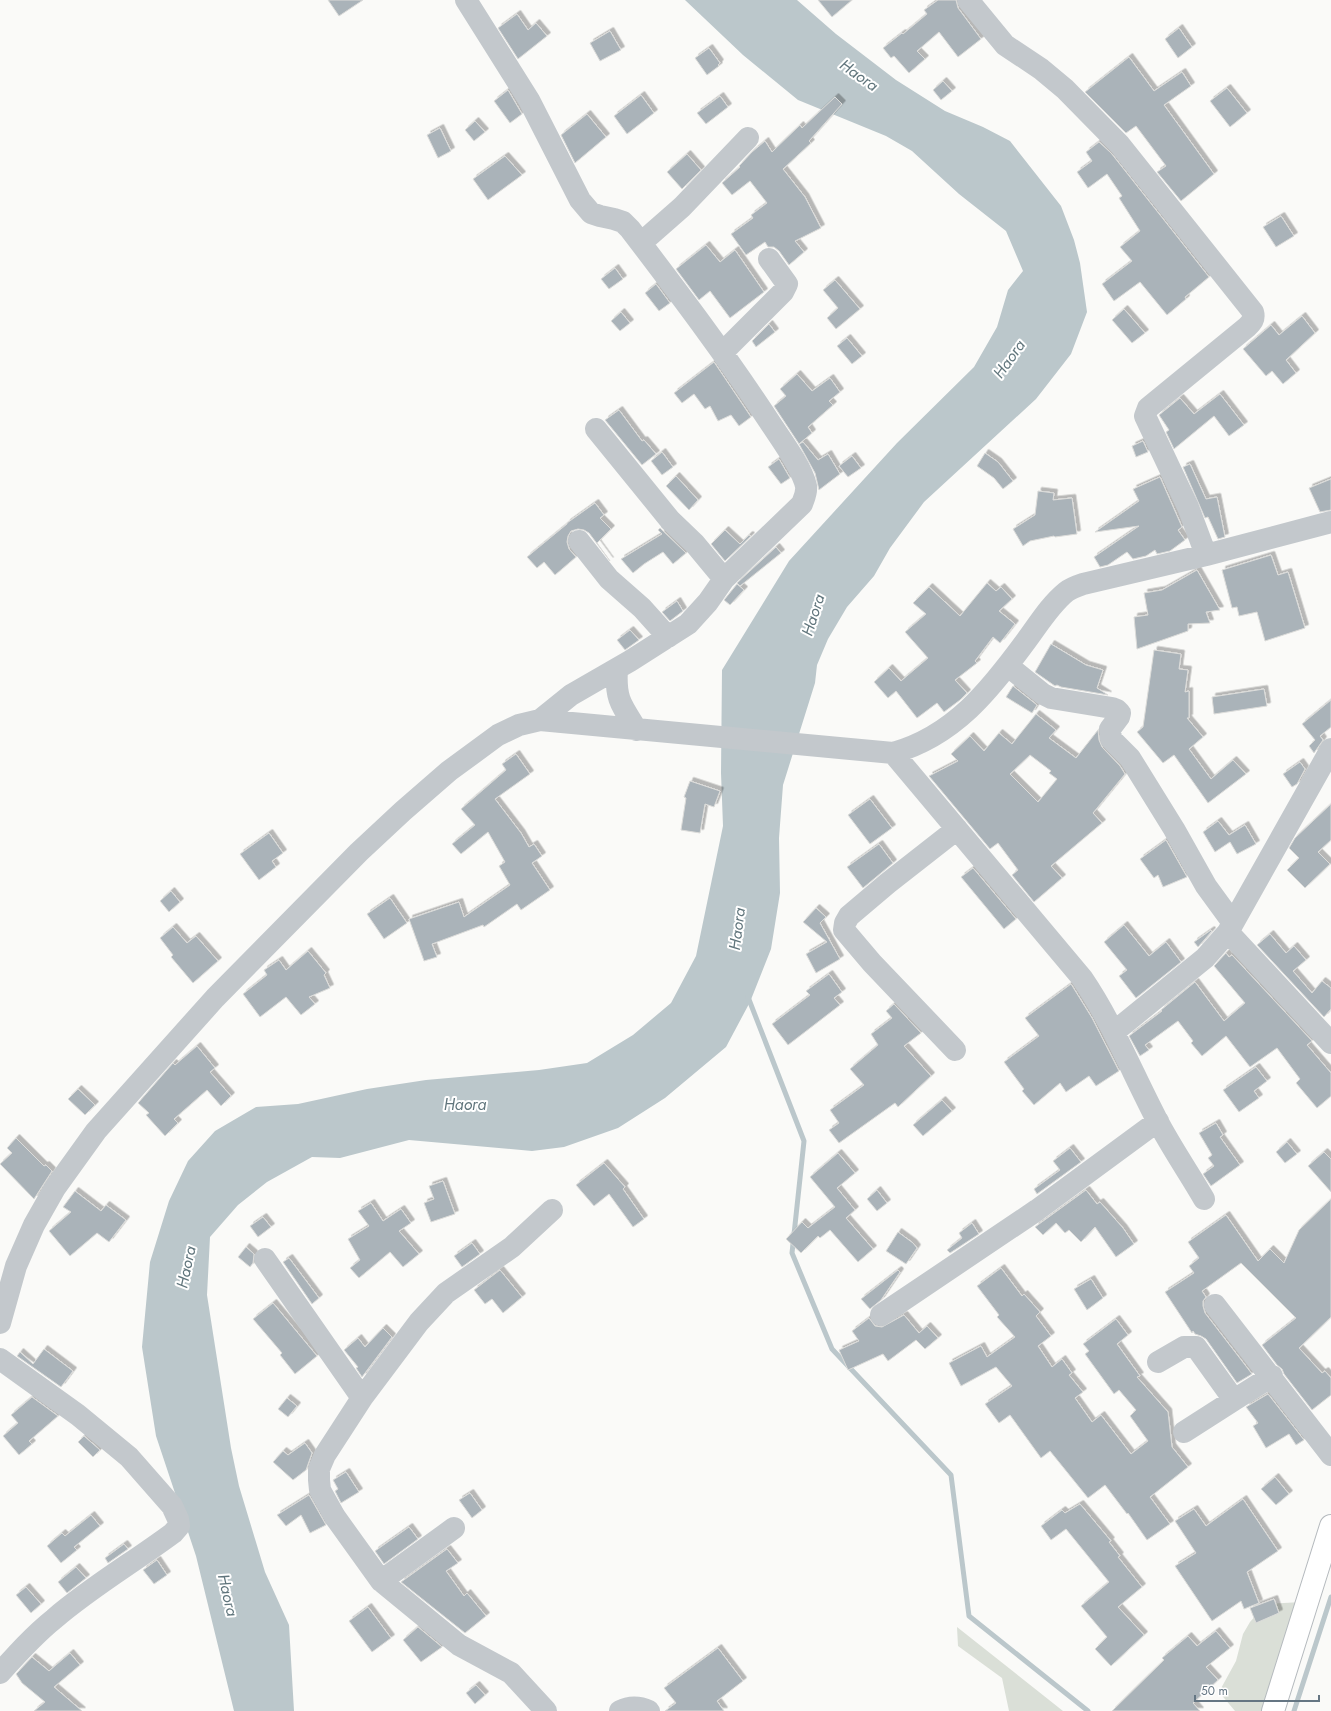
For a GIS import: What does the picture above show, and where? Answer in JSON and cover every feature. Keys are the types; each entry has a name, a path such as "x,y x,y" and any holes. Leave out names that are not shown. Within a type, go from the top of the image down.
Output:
{"main road":[{"path":"1273,1711 1331,1526"}],"street":[{"path":"466,0 529,100 580,200 591,213 623,222 641,243 723,352 786,446 804,479 806,488 802,504 724,579 697,616 668,637 617,669 571,695 540,720"},
{"path":"968,0 1004,45 1041,69 1065,89 1120,145 1253,312 1253,320 1247,328 1148,408 1145,416 1188,507 1206,555"},
{"path":"641,243 682,207 748,138"},
{"path":"723,352 783,292 787,284 770,259"},
{"path":"596,429 670,520 695,544 724,579"},
{"path":"0,1323 16,1266 34,1225 55,1188 96,1131 215,998 359,852 449,771 498,735 519,725 540,720 834,749 894,753 913,748 932,737 957,720 979,700 1008,666 1054,603 1067,591 1083,584 1206,555 1331,522"},
{"path":"580,541 609,579 642,608 668,637"},
{"path":"1008,666 1043,694 1052,698 1112,708 1120,713 1120,717 1110,729 1111,739 1130,758 1174,829 1231,927 1331,1043"},
{"path":"617,669 616,687 618,696 643,730"},
{"path":"1114,1032 1205,958 1231,927 1331,749"},
{"path":"894,753 1082,978 1114,1032 1158,1121 1204,1199"},
{"path":"955,1050 868,958 844,930 845,923 849,916 888,883 957,829"},
{"path":"881,1314 1037,1210 1158,1121"},
{"path":"546,1711 511,1673 459,1645 381,1581 335,1517 320,1490 319,1469 325,1455 362,1398 419,1322 446,1294 512,1247 552,1210"},
{"path":"265,1259 362,1398"},
{"path":"1215,1305 1272,1376 1331,1455"},
{"path":"1158,1362 1184,1347 1196,1346 1234,1400"},
{"path":"0,1359 78,1415 129,1457 172,1506 178,1519 179,1526 173,1533 105,1580 52,1620 0,1673"},
{"path":"1184,1432 1272,1376"},
{"path":"381,1581 454,1528"},
{"path":"620,1711 628,1707 638,1706 649,1711"}],"shaded area":[{"path":"1302,1602 1266,1711 1235,1711 1219,1692 1236,1661 1243,1634 1250,1622 1266,1604"},
{"path":"957,1627 1063,1711 1009,1711 1002,1678 958,1646"}],"water":[{"name":"Haora","path":"685,0 797,0 836,34 896,80 945,111 983,127 1010,141 1061,206 1074,240 1080,263 1087,312 1071,354 1036,399 924,502 890,548 874,576 847,607 828,639 817,665 815,683 783,785 779,838 780,893 771,949 750,1002 726,1047 665,1098 618,1128 564,1147 532,1151 409,1140 340,1158 312,1157 267,1182 238,1205 210,1237 207,1295 231,1448 239,1486 265,1572 289,1625 294,1711 234,1711 196,1556 156,1436 142,1347 150,1262 169,1201 188,1161 215,1131 256,1107 298,1104 367,1089 426,1080 539,1070 587,1063 633,1035 671,1003 696,956 723,826 721,773 722,670 789,561 897,443 974,367 997,327 1008,290 1023,271 1006,231 959,194 912,151 886,136 798,100 743,55"}],"building":[{"path":"328,0 363,0 339,16"},
{"path":"818,0 852,0 832,17"},
{"path":"938,0 956,0 958,8 981,39 958,57 939,32 917,51 925,59 909,73 894,56 891,58 883,48 927,14 924,10"},
{"path":"517,14 528,30 536,23 547,36 518,59 498,28"},
{"path":"1179,28 1192,47 1178,58 1165,39"},
{"path":"610,31 621,50 600,61 590,43"},
{"path":"709,48 720,63 718,65 719,66 707,75 695,58"},
{"path":"1129,57 1154,91 1182,72 1191,86 1164,105 1214,174 1181,201 1157,172 1166,166 1136,126 1126,133 1085,92"},
{"path":"943,81 952,91 941,100 933,90"},
{"path":"1227,88 1247,113 1230,127 1210,101"},
{"path":"508,90 522,114 510,123 494,101"},
{"path":"641,95 654,113 627,134 614,116"},
{"path":"720,96 728,107 706,124 697,113"},
{"path":"835,97 842,104 809,141 811,143 783,169 805,197 821,228 795,241 804,252 789,265 779,251 774,247 768,247 765,242 746,255 731,234 753,218 751,215 767,203 750,181 732,195 722,183 740,167 739,166 752,152 765,141 772,152 800,125 802,128"},
{"path":"587,114 606,137 575,163 561,135"},
{"path":"475,121 485,132 474,141 465,130"},
{"path":"440,128 451,151 438,158 427,135"},
{"path":"1099,142 1111,153 1209,277 1185,297 1186,299 1167,315 1140,282 1114,301 1102,284 1132,261 1120,247 1140,231 1119,198 1122,196 1107,174 1088,188 1077,172 1092,161 1086,152"},
{"path":"687,154 701,170 682,189 667,172"},
{"path":"505,156 522,175 488,200 473,179"},
{"path":"1281,216 1294,236 1276,247 1263,227"},
{"path":"706,245 720,262 735,250 764,292 730,318 710,291 699,300 676,269"},
{"path":"615,268 623,279 609,289 601,279"},
{"path":"835,280 860,309 836,329 827,318 838,308 823,290"},
{"path":"656,284 670,303 659,311 645,293"},
{"path":"1124,309 1145,333 1132,343 1112,320"},
{"path":"621,312 630,323 620,331 611,321"},
{"path":"1302,316 1315,333 1286,360 1296,373 1283,384 1272,371 1266,376 1243,349 1271,325 1279,335"},
{"path":"769,324 775,332 756,347 752,341"},
{"path":"847,338 862,356 852,364 837,346"},
{"path":"714,362 751,417 739,426 731,415 718,421 710,406 705,409 694,394 682,403 674,393"},
{"path":"797,374 812,391 830,378 840,392 829,401 833,405 808,427 812,433 799,444 774,406 786,396 780,389"},
{"path":"1220,394 1244,425 1229,436 1214,416 1174,449 1166,432 1169,430 1159,415 1180,398 1194,414"},
{"path":"619,410 642,441 644,440 656,454 642,465 605,420"},
{"path":"1143,441 1148,452 1136,457 1132,446"},
{"path":"803,442 818,460 828,454 840,474 819,490 815,473 799,444"},
{"path":"662,452 673,467 662,475 651,461"},
{"path":"985,453 998,462 1013,481 1003,489 994,478 977,466"},
{"path":"852,456 861,468 848,477 839,466"},
{"path":"779,459 790,478 781,484 768,467"},
{"path":"1190,464 1206,499 1217,497 1225,537 1218,539 1208,517 1205,518 1183,467"},
{"path":"676,476 698,500 689,510 666,486"},
{"path":"1160,477 1182,527 1178,530 1185,540 1170,551 1157,554 1155,550 1146,556 1133,559 1127,552 1108,565 1100,567 1094,557 1139,526 1095,532 1139,501 1133,489"},
{"path":"1331,479 1331,510 1320,512 1309,488"},
{"path":"1038,491 1054,493 1053,500 1072,498 1077,534 1054,536 1030,541 1023,546 1013,529 1035,515"},
{"path":"595,503 604,515 600,518 611,529 597,543 610,561 589,533 578,529 571,531 567,542 569,549 576,557 555,575 544,562 537,568 527,557 567,523"},
{"path":"660,528 686,553 673,564 663,552 633,573 621,559 662,534 658,530"},
{"path":"725,530 740,544 749,535 751,536 725,561 711,544"},
{"path":"776,547 781,553 740,586 737,583"},
{"path":"1271,555 1278,575 1288,572 1305,628 1265,641 1257,612 1239,616 1237,607 1232,608 1222,570"},
{"path":"1197,570 1220,610 1206,612 1210,623 1188,624 1188,631 1137,649 1134,617 1148,615 1144,593 1162,590"},
{"path":"987,583 996,591 1001,587 1012,599 999,611 1015,624 1000,643 993,637 975,661 977,663 955,680 967,693 960,700 944,712 937,703 917,718 896,691 888,698 874,682 889,668 901,681 928,658 905,632 926,614 913,603 929,587 960,616"},
{"path":"737,584 744,590 730,605 724,600"},
{"path":"677,601 683,611 670,621 662,612"},
{"path":"630,630 639,640 625,650 617,640"},
{"path":"1051,644 1086,665 1103,670 1097,688 1108,695 1057,685 1055,686 1035,672"},
{"path":"1154,650 1181,654 1179,669 1188,670 1185,692 1189,691 1189,718 1187,718 1203,737 1189,749 1211,779 1233,760 1246,774 1208,803 1174,755 1163,763 1137,732 1143,727"},
{"path":"1013,686 1037,705 1032,713 1006,697"},
{"path":"1264,689 1267,706 1214,714 1212,697"},
{"path":"1331,700 1331,727 1320,736 1323,740 1314,753 1309,746 1315,740 1302,724"},
{"path":"1036,714 1056,730 1049,738 1076,758 1098,730 1099,740 1102,747 1120,766 1125,774 1093,813 1102,823 1051,866 1062,878 1034,902 1012,875 1018,870 998,843 990,849 929,776 958,761 951,754 970,736 984,751 999,733 1012,744","holes":["1030,755 1051,771 1049,773 1057,779 1038,802 1010,774"]},
{"path":"516,754 530,774 495,799 521,833 529,847 534,844 542,856 532,863 550,890 521,910 517,904 484,927 483,925 432,944 437,957 424,961 409,919 459,902 464,917 510,885 499,866 505,862 488,832 461,854 452,844 475,825 461,809 506,770 502,764"},
{"path":"1300,762 1305,769 1297,784 1292,787 1283,774"},
{"path":"690,781 720,791 714,807 705,804 700,833 681,830 686,798 684,797"},
{"path":"870,799 892,828 870,844 848,815"},
{"path":"1331,804 1331,840 1318,852 1330,864 1305,888 1287,870 1299,858 1289,848 1295,838"},
{"path":"1218,821 1229,835 1245,825 1256,844 1237,854 1230,842 1215,852 1203,832"},
{"path":"269,833 283,853 272,861 276,867 259,880 240,854"},
{"path":"1166,840 1187,877 1163,887 1158,875 1154,878 1140,859"},
{"path":"879,844 893,863 863,888 847,867"},
{"path":"973,868 1016,919 1004,929 961,877"},
{"path":"171,891 180,902 169,912 160,901"},
{"path":"390,898 407,923 384,939 367,914"},
{"path":"816,908 826,917 820,923 840,959 816,973 806,954 827,942 803,922"},
{"path":"1124,925 1149,956 1166,942 1181,962 1136,998 1119,976 1127,970 1104,942"},
{"path":"173,927 187,943 196,936 218,961 193,983 171,957 173,955 160,938"},
{"path":"1211,930 1212,931 1198,947 1194,942"},
{"path":"1270,934 1286,953 1294,946 1306,960 1293,971 1312,993 1322,981 1331,988 1331,1009 1324,1017 1257,945"},
{"path":"308,951 326,973 324,975 330,988 309,997 315,1004 301,1015 286,997 260,1017 243,994 267,975 264,970 279,960 286,970"},
{"path":"1226,953 1229,957 1232,955 1312,1041 1307,1045 1331,1073 1331,1096 1317,1108 1296,1083 1300,1079 1277,1048 1250,1067 1226,1036 1202,1056 1191,1043 1193,1041 1178,1021 1145,1045 1149,1050 1140,1056 1129,1036 1162,1011 1161,1010 1195,982 1224,1021 1245,1003 1214,966"},
{"path":"829,974 842,992 834,998 840,1005 788,1045 772,1024 810,995 806,991"},
{"path":"1071,984 1092,1018 1119,1071 1096,1086 1089,1076 1066,1092 1060,1083 1034,1105 1022,1091 1024,1089 1004,1062 1039,1036 1025,1018"},
{"path":"894,1004 921,1033 904,1046 931,1076 898,1107 895,1103 839,1143 829,1130 839,1123 830,1110 864,1085 850,1069 878,1045 871,1034 892,1018 886,1011"},
{"path":"197,1046 215,1068 210,1072 231,1096 221,1106 207,1090 174,1119 178,1123 165,1136 146,1115 149,1113 138,1103 173,1063 175,1065"},
{"path":"1256,1067 1267,1081 1254,1091 1259,1098 1239,1112 1223,1090"},
{"path":"78,1089 95,1105 85,1115 68,1099"},
{"path":"942,1100 952,1111 923,1136 913,1125"},
{"path":"1216,1123 1223,1135 1220,1137 1240,1165 1211,1186 1203,1174 1214,1166 1208,1158 1212,1155 1199,1133"},
{"path":"16,1138 44,1166 46,1165 52,1171 34,1199 0,1164 12,1153 7,1148"},
{"path":"1287,1142 1297,1154 1285,1163 1276,1152"},
{"path":"1070,1148 1081,1162 1037,1194 1034,1189 1060,1170 1053,1161"},
{"path":"1324,1152 1331,1159 1331,1192 1308,1166"},
{"path":"838,1153 855,1173 837,1188 855,1210 846,1218 873,1249 858,1262 830,1230 820,1238 818,1236 801,1253 786,1239 802,1222 808,1228 835,1207 810,1177"},
{"path":"604,1163 625,1187 623,1189 644,1219 633,1227 609,1194 594,1206 576,1185"},
{"path":"443,1181 455,1214 431,1222 424,1203 434,1199 429,1186"},
{"path":"877,1190 887,1203 877,1211 867,1199"},
{"path":"1086,1190 1097,1204 1100,1202 1123,1228 1134,1244 1116,1257 1095,1227 1081,1242 1069,1230 1065,1233 1056,1223 1043,1235 1035,1227"},
{"path":"75,1191 101,1211 106,1205 126,1220 109,1242 97,1233 70,1256 49,1231 71,1212 63,1207"},
{"path":"1331,1199 1331,1317 1299,1348 1322,1373 1325,1371 1331,1378 1331,1395 1312,1410 1284,1374 1282,1369 1277,1365 1262,1345 1296,1318 1241,1263 1202,1291 1206,1297 1203,1301 1205,1313 1252,1374 1237,1383 1206,1339 1195,1334 1193,1331 1192,1333 1165,1292 1194,1273 1189,1266 1199,1258 1188,1242 1226,1215 1258,1261 1270,1249 1284,1263 1299,1230"},
{"path":"371,1203 383,1221 401,1209 411,1223 399,1231 419,1254 403,1267 390,1252 359,1278 350,1268 360,1260 348,1239 369,1226 358,1211"},
{"path":"263,1217 271,1227 258,1237 250,1226"},
{"path":"972,1223 979,1234 950,1253 947,1250 962,1238 959,1233"},
{"path":"898,1232 913,1243 917,1248 906,1264 886,1251"},
{"path":"472,1243 480,1254 462,1267 454,1256"},
{"path":"246,1247 254,1254 253,1263 250,1267 238,1257"},
{"path":"289,1258 319,1298 312,1304 283,1262"},
{"path":"1001,1268 1022,1296 1024,1294 1040,1312 1036,1316 1051,1336 1038,1346 1052,1367 1062,1359 1072,1373 1069,1375 1083,1392 1075,1398 1092,1422 1101,1415 1131,1454 1148,1441 1130,1416 1136,1410 1119,1390 1114,1394 1085,1354 1089,1351 1083,1344 1116,1319 1128,1335 1117,1344 1140,1376 1137,1377 1168,1412 1172,1447 1188,1467 1150,1497 1170,1524 1147,1540 1128,1513 1127,1514 1105,1485 1088,1498 1050,1451 1041,1458 1010,1415 999,1423 985,1404 1012,1386 996,1367 961,1386 949,1363 981,1346 987,1357 1015,1337 997,1317 999,1315 977,1286"},
{"path":"500,1270 522,1297 503,1313 492,1299 485,1304 474,1290"},
{"path":"898,1270 900,1272 881,1300 870,1309 861,1299"},
{"path":"1091,1279 1103,1298 1087,1310 1074,1289"},
{"path":"273,1303 317,1356 295,1374 280,1355 282,1353 253,1319"},
{"path":"904,1315 919,1333 927,1326 938,1338 925,1349 916,1340 888,1361 883,1354 848,1370 839,1350 859,1341 852,1331 869,1318 875,1326 882,1327"},
{"path":"383,1328 392,1337 362,1377 356,1368 358,1367 344,1350 358,1338 365,1347"},
{"path":"44,1349 73,1371 61,1387 17,1356 20,1352 33,1364"},
{"path":"1268,1394 1304,1440 1296,1445 1289,1434 1266,1448 1253,1426 1258,1423 1246,1407"},
{"path":"32,1397 58,1416 29,1441 32,1444 19,1455 3,1436 18,1423 11,1415"},
{"path":"287,1398 297,1406 288,1417 278,1409"},
{"path":"84,1436 100,1450 93,1457 78,1442"},
{"path":"305,1443 312,1453 306,1470 293,1480 273,1462 283,1451 288,1455"},
{"path":"346,1472 359,1492 341,1503 335,1491 338,1489 333,1480"},
{"path":"1275,1477 1289,1494 1276,1505 1261,1489"},
{"path":"470,1493 482,1510 472,1518 459,1500"},
{"path":"309,1495 326,1525 310,1533 301,1515 286,1526 277,1515"},
{"path":"1243,1499 1278,1551 1247,1572 1259,1603 1244,1609 1241,1601 1212,1621 1175,1566 1196,1553 1175,1521 1194,1509 1206,1526"},
{"path":"1080,1504 1111,1541 1109,1542 1120,1556 1118,1557 1142,1587 1118,1607 1144,1635 1111,1666 1095,1649 1107,1637 1081,1606 1109,1582 1066,1529 1051,1540 1041,1526 1062,1510 1065,1513"},
{"path":"91,1515 100,1526 74,1547 77,1550 61,1563 47,1546 62,1533 65,1536"},
{"path":"409,1527 418,1539 384,1564 375,1551"},
{"path":"124,1544 128,1549 108,1563 105,1558"},
{"path":"447,1549 458,1563 446,1571 464,1596 467,1593 486,1616 465,1633 401,1582"},
{"path":"157,1560 167,1575 154,1584 143,1570"},
{"path":"76,1567 86,1578 67,1593 58,1582"},
{"path":"26,1587 41,1604 31,1613 16,1595"},
{"path":"1274,1599 1279,1613 1256,1623 1250,1608"},
{"path":"368,1607 391,1638 372,1652 349,1621"},
{"path":"418,1627 442,1647 421,1662 403,1640"},
{"path":"1216,1631 1230,1648 1206,1667 1218,1680 1193,1703 1200,1711 1112,1711 1164,1660 1162,1658 1188,1636 1197,1646"},
{"path":"718,1648 743,1681 717,1701 724,1711 665,1711 676,1703 664,1688"},
{"path":"70,1653 80,1665 54,1687 82,1711 34,1711 45,1702 22,1683 16,1674 32,1657 49,1671"},
{"path":"476,1685 485,1695 475,1704 466,1693"}],"waterway":[{"path":"748,997 804,1141 792,1253 832,1349 951,1475 969,1616 1088,1711"},
{"path":"1294,1711 1331,1597"}]}
